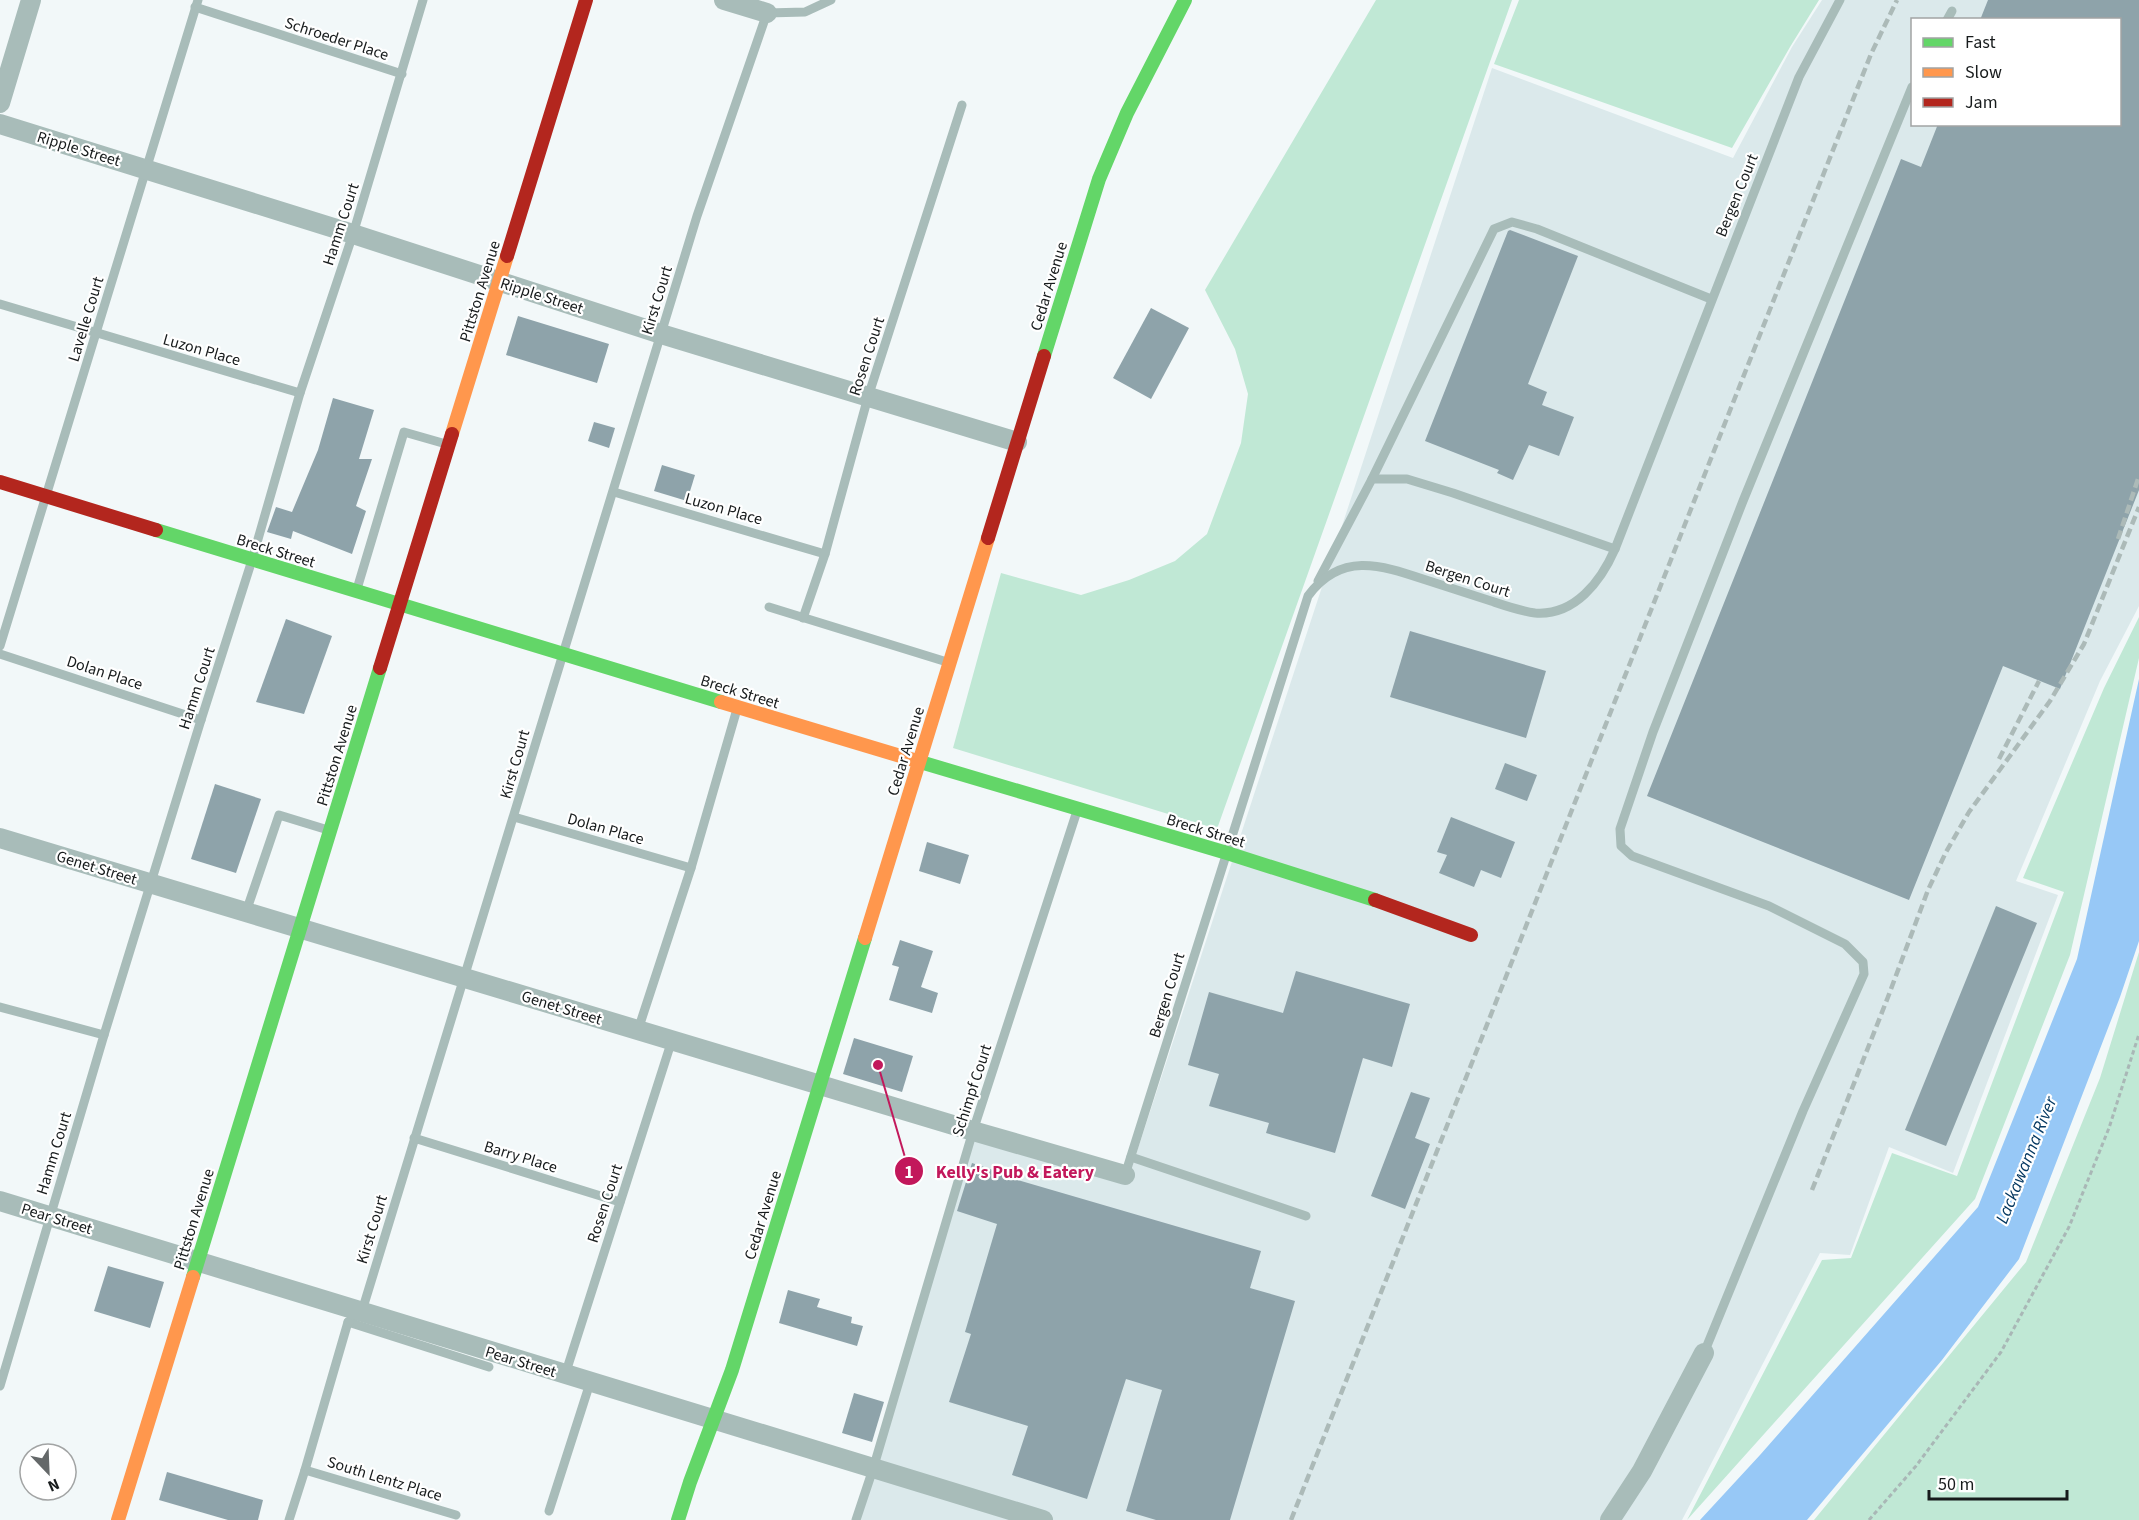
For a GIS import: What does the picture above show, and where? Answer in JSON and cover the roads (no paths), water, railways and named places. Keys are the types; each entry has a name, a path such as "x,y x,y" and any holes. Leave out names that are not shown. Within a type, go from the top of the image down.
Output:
{"main road":[{"name":"Pittston Avenue","path":"118,1520 586,0"},
{"name":"Cedar Avenue","path":"678,1520 732,1370 1017,442 1111,146 1185,0"},
{"name":"Breck Street","path":"0,482 561,655 1227,853 1386,903 1471,935"}],"street":[{"path":"0,103 31,0"},
{"path":"724,0 767,13"},
{"name":"Ripple Street","path":"0,124 354,234 661,334 1017,442"},
{"name":"Genet Street","path":"0,838 973,1131 1128,1166"},
{"name":"Pear Street","path":"0,1201 197,1261 355,1316 565,1375 1044,1520"},
{"path":"1610,1520 1642,1471 1704,1353"}],"lane":[{"name":"Hamm Court","path":"0,1386 104,1035 252,560 300,393 354,234 423,0"},
{"path":"767,13 805,12 831,0"},
{"name":"Bergen Court","path":"1128,1166 1308,596 1318,582 1331,573 1347,567 1364,565 1380,566 1516,609 1536,613 1551,612 1580,599 1592,589 1615,549 1799,76 1840,0"},
{"name":"Schroeder Place","path":"196,4 402,74"},
{"name":"Lavelle Court","path":"0,646 196,4"},
{"name":"Kirst Court","path":"289,1520 414,1138 697,216 767,13"},
{"path":"1704,1353 1773,1183 1864,974 1863,962 1845,944 1769,906 1632,856 1621,846 1620,829 1653,732 1743,501 1911,89"},
{"name":"Rosen Court","path":"803,618 825,554 868,397 962,105"},
{"path":"1318,582 1372,478 1494,229 1512,222 1537,229 1711,299"},
{"name":"Luzon Place","path":"0,304 300,393"},
{"path":"356,592 404,432 448,445"},
{"path":"1372,478 1407,479 1615,549"},
{"name":"Luzon Place","path":"614,492 825,554"},
{"path":"769,607 949,663"},
{"name":"Dolan Place","path":"0,654 201,720"},
{"path":"638,1030 691,868 738,708"},
{"name":"Schimpf Court","path":"856,1520 973,1131 1077,809"},
{"path":"246,912 279,815 330,831"},
{"name":"Dolan Place","path":"514,817 691,868"},
{"path":"0,1007 104,1035"},
{"name":"Rosen Court","path":"565,1375 672,1040"},
{"name":"Barry Place","path":"414,1138 620,1202"},
{"path":"1128,1166 1306,1216"},
{"path":"355,1316 489,1367"},
{"path":"549,1511 590,1383"},
{"name":"South Lentz Place","path":"305,1470 456,1515"}],"water":[{"name":"Lackawanna River","path":"2139,679 2139,941 2120,997 2019,1259 1942,1360 1807,1520 1700,1520 1978,1207 2077,959"}],"railway":[{"path":"1291,1520 1871,54 1897,0"},
{"path":"2118,539 2139,476"},
{"path":"1812,1190 1928,890 1946,852 1969,812 2050,701 2084,644 2139,507"},
{"path":"1999,759 2039,681"}],"place":[{"name":"Kelly's Pub & Eatery","path":"878,1065"}]}
